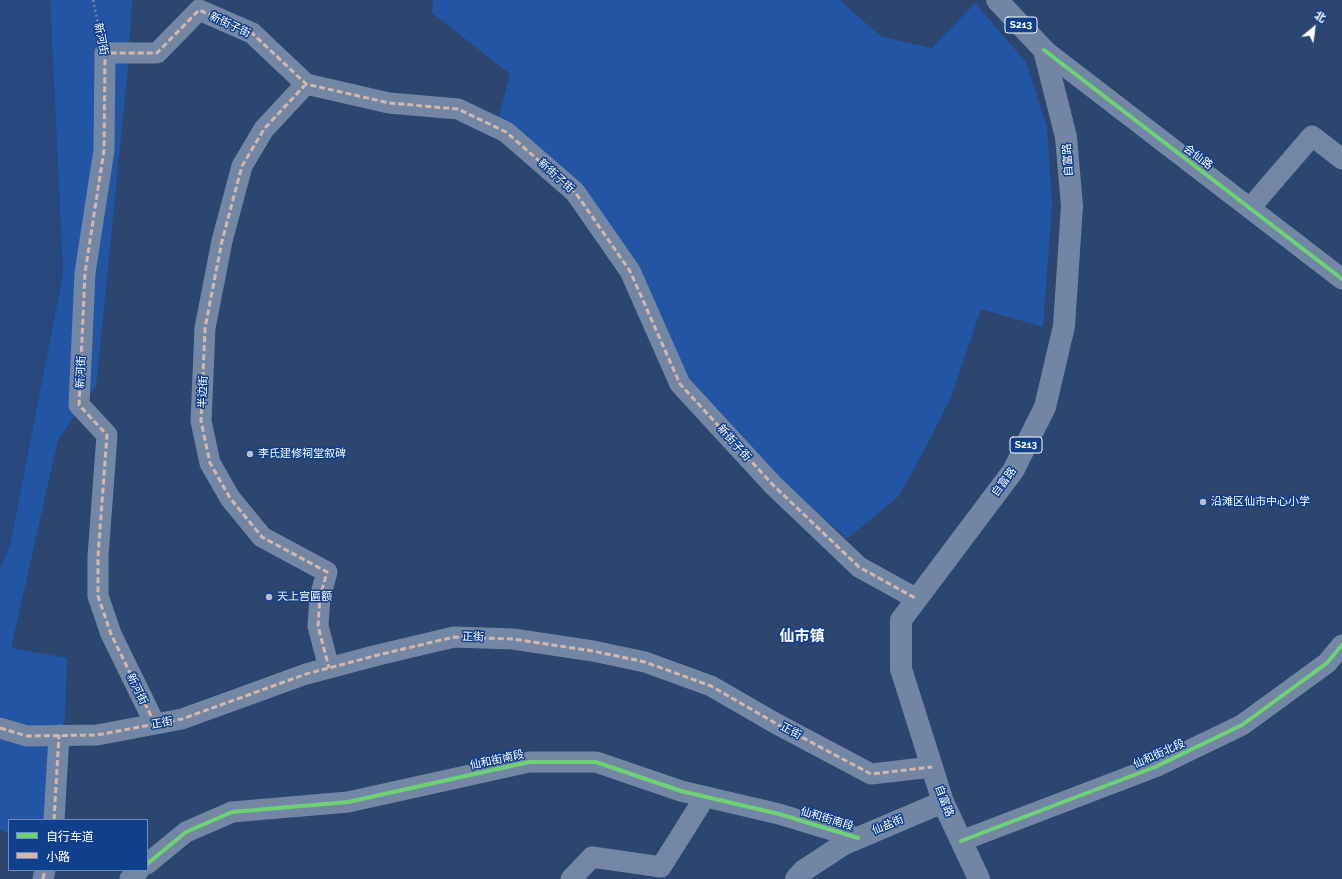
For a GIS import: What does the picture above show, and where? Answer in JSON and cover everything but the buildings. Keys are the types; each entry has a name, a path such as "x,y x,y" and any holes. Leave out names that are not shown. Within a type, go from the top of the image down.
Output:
{"main road":[{"name":"自富路","path":"979,879 943,802 901,669 901,620 1013,471 1045,407 1064,326 1072,206 1066,137 1044,50 997,0"},
{"name":"仙盐街","path":"796,879 802,871 844,844 943,802"}],"street":[{"name":"新街子街","path":"105,53 157,53 198,10 252,33 306,84 389,103 458,109 506,132 575,192 622,259 630,271 680,384 773,486 859,567 917,599"},
{"name":"会仙路","path":"1044,50 1342,279"},
{"name":"新河街","path":"105,53 104,150 85,273 79,405 108,435 98,556 98,596 111,634 155,724"},
{"name":"半边街","path":"306,84 264,129 242,166 222,241 205,328 201,421 210,463 230,498 262,537 327,572 320,597 318,626 329,668"},
{"path":"1250,208 1312,136 1342,159"},
{"name":"正街","path":"0,728 26,736 97,734 155,724 182,719 306,674 454,637 514,639 593,651 645,662 712,686 775,723 871,774 932,766"},
{"name":"仙和街北段","path":"961,841 1155,767 1242,725 1327,663 1342,645"},
{"path":"54,819 59,735"},
{"name":"仙和街南段","path":"148,863 186,832 232,812 348,802 528,762 596,762 681,791 779,814 858,838"},
{"path":"571,879 592,857 663,873 705,797"},
{"path":"130,879 138,871"}],"shaded area":[{"path":"0,0 50,0 63,273 10,545 0,569"},
{"path":"50,0 132,0 128,66 96,386 58,440 11,648 67,658 61,819 8,819 8,833 0,830 0,569 10,545 63,273"},
{"path":"433,0 839,0 882,37 932,48 975,3 1026,62 1047,127 1052,204 1043,327 981,309 951,397 899,496 847,539 784,483 689,378 636,265 499,117 510,74 432,13"}],"marked path":[{"path":"155,724 111,634 98,596 98,556 107,435 79,405 85,273 104,150 105,53 157,53 199,10 252,33 306,84 389,103 458,109 506,132 575,192 630,271 680,384 773,485 859,567 917,599"},
{"path":"306,84 264,129 242,166 222,241 205,328 201,421 210,463 230,498 262,537 327,572 320,597 318,626 329,668"},
{"path":"0,728 27,736 97,735 182,719 306,674 454,637 513,639 593,651 645,662 711,686 775,723 871,774 932,767"},
{"path":"54,819 59,735"},
{"path":"43,879 45,871"}],"cycle path":[{"path":"1044,50 1342,279"},
{"path":"961,841 1155,767 1242,725 1327,663 1342,645"},
{"path":"148,863 186,832 232,812 348,802 529,762 596,762 681,791 779,814 858,838"}],"place":[{"name":"李氏建修祠堂叙碑","path":"250,454"},
{"name":"沿滩区仙市中心小学","path":"1203,502"},
{"name":"天上宫匾额","path":"269,597"}],"district":[{"name":"仙市镇","path":"802,636"}]}
